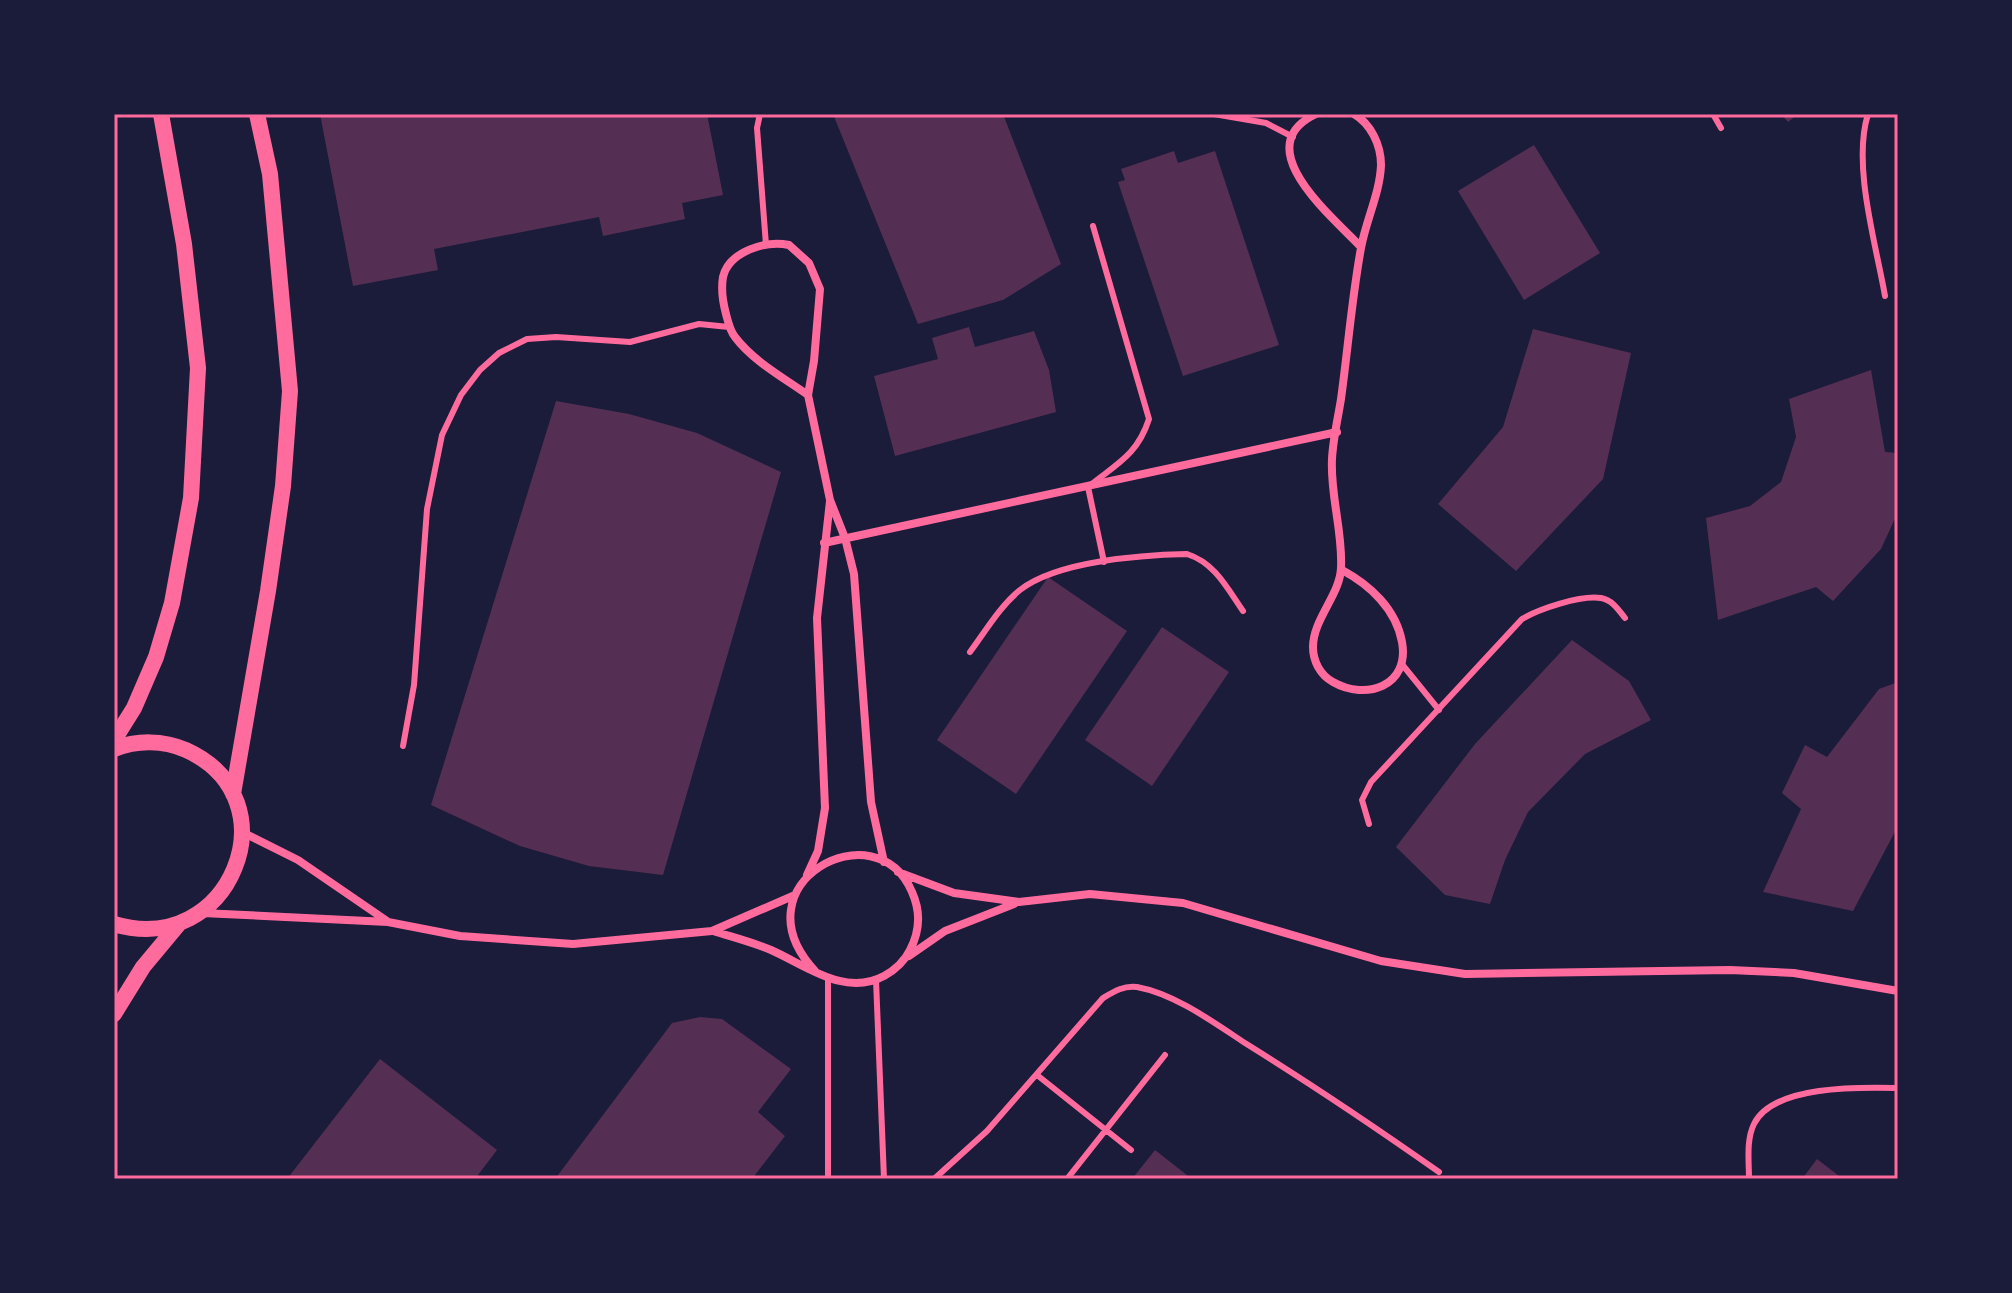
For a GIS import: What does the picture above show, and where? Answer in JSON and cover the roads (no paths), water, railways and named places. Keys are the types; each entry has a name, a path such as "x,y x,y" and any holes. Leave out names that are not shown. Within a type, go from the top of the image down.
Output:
{"main road":[{"path":"114,740 134,708 156,657 172,603 191,498 198,368 184,244 161,114"},
{"path":"114,924 146,930 178,925 202,913 222,893 236,869 242,832 233,794 283,486 290,391 270,174 257,114"},
{"path":"114,749 142,742 179,747 210,765 233,794"},
{"path":"114,1014 143,967 178,925"}],"street":[{"path":"1316,114 1295,129 1289,147 1292,166 1299,181 1361,247"},
{"path":"1342,570 1363,581 1390,612 1403,645 1400,662 1391,680 1377,690 1366,692 1333,683 1313,659 1312,643 1342,570 1332,459 1361,247 1379,183 1381,162 1371,128 1357,115"},
{"path":"808,395 743,346 729,327 722,287 727,267 746,251 766,245 789,245 809,263 820,289 808,395 830,500 845,538 854,574 871,802 884,862"},
{"path":"824,543 1337,432"},
{"path":"815,971 801,956 792,936 790,916 795,895 818,851 823,829 825,808 817,618 830,500"},
{"path":"242,832 298,860 388,922"},
{"path":"806,877 827,862 851,855 884,862 898,872 910,886 917,904 919,923 915,941 906,958"},
{"path":"898,872 954,893 1019,902 1090,894 1183,903 1381,961 1465,974 1746,971 1794,973 1898,991"},
{"path":"202,913 388,922 460,936 573,944 712,931 795,895"},
{"path":"712,931 759,946 828,978 857,984 876,980 893,971 930,939 945,931 1019,902"}],"lane":[{"path":"760,114 757,128 766,245"},
{"path":"1214,114 1266,123 1293,137"},
{"path":"1713,114 1721,128"},
{"path":"1868,114 1862,150 1885,296"},
{"path":"1093,226 1149,419 1143,438 1130,454 1088,487 1104,562"},
{"path":"403,746 414,685 427,509 442,435 461,395 480,370 499,353 527,339 556,337 630,342 699,324 729,327"},
{"path":"970,652 1022,589 1075,566 1187,554 1211,566 1243,611"},
{"path":"1369,824 1362,800 1366,790 1522,619 1544,608 1600,598 1614,604 1625,618"},
{"path":"1400,662 1439,710"},
{"path":"828,978 828,1179"},
{"path":"876,980 884,1179"},
{"path":"934,1179 987,1131 1103,998 1116,990 1134,987 1160,994 1201,1015 1335,1099 1439,1172"},
{"path":"1067,1179 1165,1055"},
{"path":"1037,1075 1131,1150"},
{"path":"1749,1179 1749,1143 1754,1124 1765,1109 1789,1096 1898,1088"}]}
